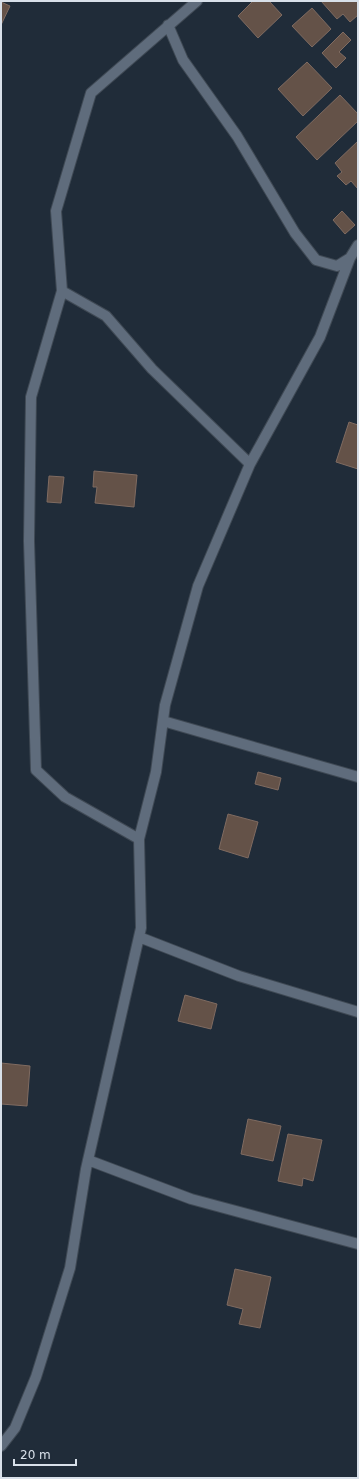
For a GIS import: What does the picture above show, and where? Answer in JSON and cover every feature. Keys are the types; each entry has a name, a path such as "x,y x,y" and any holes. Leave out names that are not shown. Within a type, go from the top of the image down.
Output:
{"street":[{"path":"139,839 65,797 36,770 29,540 31,397 62,291 56,211 91,93 197,1"},
{"path":"168,25 183,60 238,136 295,233 316,260 337,266 350,258"},
{"path":"1,1446 15,1428 36,1377 70,1268 88,1160 141,928 139,839 156,772 165,705 198,586 250,464 320,337 350,258 358,245"},
{"path":"62,291 106,316 152,369 250,464"},
{"path":"163,721 358,777"},
{"path":"139,937 239,976 358,1012"},
{"path":"88,1160 192,1199 358,1244"}],"building":[{"path":"253,1 269,1 282,15 258,38 238,16"},
{"path":"321,1 358,1 358,15 350,22 343,14 337,19"},
{"path":"1,2 10,6 1,25"},
{"path":"312,8 331,29 312,47 292,26"},
{"path":"343,32 351,40 339,52 346,58 336,68 322,53"},
{"path":"307,62 332,88 303,116 278,89"},
{"path":"340,95 358,114 358,121 317,160 296,137"},
{"path":"358,141 358,189 351,181 346,185 337,176 342,172 335,163"},
{"path":"342,211 355,225 345,234 333,220"},
{"path":"349,422 358,425 358,469 336,462"},
{"path":"94,471 137,475 134,507 95,503 97,487 93,487"},
{"path":"49,476 64,477 61,503 47,502"},
{"path":"258,772 281,778 278,790 255,784"},
{"path":"228,814 258,822 248,858 219,849"},
{"path":"185,995 217,1004 211,1029 178,1021"},
{"path":"1,1063 30,1066 27,1106 1,1104"},
{"path":"248,1119 281,1126 273,1161 241,1154"},
{"path":"288,1134 322,1140 313,1181 303,1178 302,1186 278,1181"},
{"path":"235,1269 271,1277 260,1328 239,1324 243,1309 227,1305"}]}
